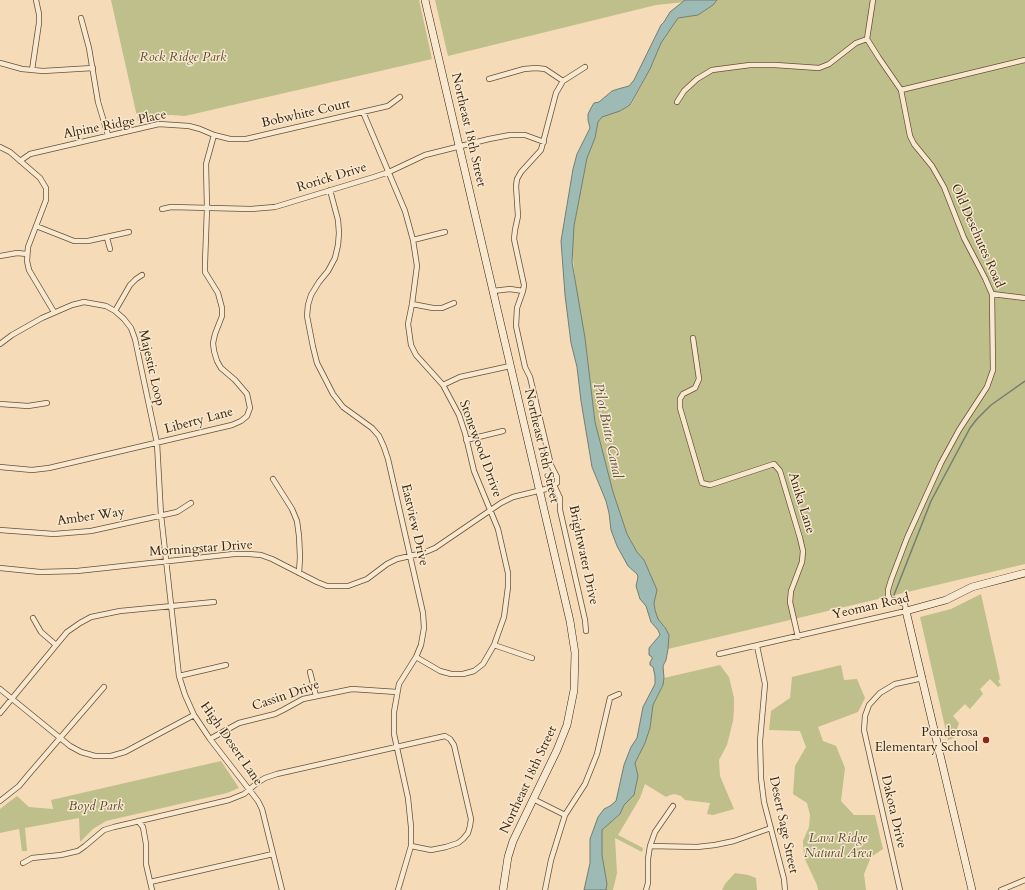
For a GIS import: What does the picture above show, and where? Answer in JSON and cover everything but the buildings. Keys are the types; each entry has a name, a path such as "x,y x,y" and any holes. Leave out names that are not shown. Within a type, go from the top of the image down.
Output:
{"main road":[{"name":"Northeast 18th Street","path":"426,0 573,637 576,672 574,695 567,725 557,750 513,841 508,857 503,890"},
{"name":"Yeoman Road","path":"906,611 946,600 977,585 1025,573"},
{"path":"906,611 972,890"}],"street":[{"path":"32,70 39,23 36,0"},
{"path":"677,102 684,91 697,79 712,70 750,65 819,68 829,64 856,43 867,39 873,0"},
{"path":"81,18 91,53 98,102 108,135"},
{"name":"Old Deschutes Road","path":"867,39 901,90 910,136 914,144 932,166 944,187 964,238 992,294 993,361 991,377 987,387 959,430 941,463 907,538 888,590 890,599 905,604 906,611"},
{"path":"901,90 1025,60"},
{"path":"0,63 43,71 93,68"},
{"path":"489,79 524,69 536,68 546,69 563,81 585,67"},
{"name":"Brightwater Drive","path":"563,81 556,93 541,150 521,172 517,179 518,216 514,239 524,278 523,291 517,308 516,326 525,367 530,377 551,465 557,477 554,485 560,498 560,510 586,620 586,631"},
{"name":"Bobwhite Court","path":"214,136 246,139 388,106 400,97"},
{"name":"Stonewood Drrive","path":"363,112 405,211 413,240 417,266 408,324 411,345 416,355 443,385 459,416 474,471 498,529 508,573 508,587 504,617 494,645 484,664 474,671 463,674 451,674 440,670 416,657"},
{"name":"Alpine Ridge Place","path":"20,161 30,154 159,124 189,126 200,129 214,136"},
{"name":"Rorick Drive","path":"162,209 171,207 266,209 389,172 425,155 459,146 510,135 525,135 544,142"},
{"name":"Liberty Lane","path":"0,467 32,470 49,468 232,425 241,421 247,416 250,408 247,394 236,380 221,368 217,361 213,343 222,316 222,308 218,294 205,272 207,208 206,164 214,136"},
{"path":"0,147 10,152 40,178 46,188 46,200 27,254 29,270 54,312"},
{"name":"Eastview Drive","path":"330,190 338,220 338,245 335,258 328,271 311,295 307,316 311,341 317,363 333,394 343,407 372,428 379,436 384,447 423,613 424,628 421,645 397,692 394,712 393,725 410,805 411,827 411,846 398,890"},
{"path":"36,226 74,241 88,241 107,238 129,232"},
{"path":"413,240 445,232"},
{"path":"107,238 110,249"},
{"path":"0,256 17,253 27,254"},
{"path":"115,311 130,285 142,275"},
{"path":"493,291 510,288 523,291"},
{"path":"992,294 1025,298"},
{"name":"Majestic Loop","path":"0,344 31,324 54,312 84,302 106,306 115,311 131,328 135,339 157,443 161,515 166,562"},
{"path":"412,304 442,308 454,303"},
{"name":"Anika Lane","path":"693,338 699,379 695,388 683,394 680,399 680,408 702,483 710,485 774,464 780,470 803,551 802,562 791,591 790,602 798,637"},
{"path":"443,385 460,377 510,366"},
{"path":"0,404 28,406 47,403"},
{"path":"466,440 503,431"},
{"path":"273,479 292,509 296,521 299,536 299,573"},
{"path":"539,490 550,488 554,485"},
{"name":"Morningstar Drive","path":"0,568 58,572 249,554 272,559 327,586 348,586 366,578 397,559 435,548 501,503 513,497 539,490"},
{"name":"Amber Way","path":"0,530 73,533 107,528 177,512 191,503"},
{"name":"High Desert Lane","path":"166,562 179,676 185,695 194,714 210,739 249,789 262,809 282,890"},
{"path":"0,714 11,698 67,632 91,617 120,611 214,602"},
{"name":"Yeoman Road","path":"720,654 906,611"},
{"path":"33,618 41,632 56,645"},
{"path":"494,645 532,658"},
{"name":"Desert Sage Street","path":"757,646 765,684 760,741 761,778 764,802 785,890"},
{"path":"179,676 226,665"},
{"path":"310,672 316,696"},
{"name":"Dakota Drive","path":"900,890 864,730 864,723 869,705 880,693 895,684 923,678"},
{"path":"0,801 19,786 104,687"},
{"path":"0,689 70,746 81,752 95,756 111,756 126,752 194,714"},
{"name":"Cassin Drive","path":"210,739 239,723 275,714 303,699 352,689 397,692"},
{"path":"545,890 551,860 566,815 585,784 597,754 610,698 619,694"},
{"path":"23,863 32,858 70,854 85,846 104,830 238,797 265,778 277,774 445,736 454,744 471,819 468,833 458,843 438,849 431,850 411,846"},
{"path":"533,799 566,815"},
{"path":"646,890 648,883 648,859 650,846 655,832 673,806"},
{"path":"138,821 144,832 146,844 146,864 152,890"},
{"path":"650,846 697,847 714,845 734,841 771,828"},
{"path":"150,882 273,854"},
{"path":"1001,890 1025,880"}],"green space":[{"name":"Rock Ridge Park","path":"111,0 419,0 432,59 185,116 157,116 138,121"},
{"path":"435,0 703,0 656,5 448,56"},
{"path":"717,0 1025,0 1025,564 668,649 669,635 658,619 655,610 654,603 657,590 644,560 637,552 627,534 613,492 595,422 585,338 578,304 572,251 574,226 587,158 595,138 598,122 602,117 620,111 631,105 650,69 661,43 678,18 698,15 713,5"},
{"path":"981,594 1000,679 998,681 1001,685 998,687 990,679 980,689 983,694 970,709 965,704 953,716 959,723 954,738 948,740 920,617 951,609"},
{"path":"720,665 729,677 734,698 734,709 733,721 727,745 719,760 720,776 734,809 713,815 707,814 710,803 685,800 681,796 675,794 666,797 645,784 640,798 618,835 643,848 642,852 615,838 617,873 613,890 606,890 607,884 602,855 602,830 620,814 624,805 634,795 638,776 635,763 636,759 645,743 650,728 653,705 663,686 664,678"},
{"name":"Lava Ridge Natural Area","path":"841,665 844,680 857,679 865,698 858,712 818,727 823,741 836,746 845,768 841,801 854,815 875,815 883,849 871,857 864,874 866,890 818,890 804,857 803,841 809,827 810,815 807,803 793,794 795,766 806,747 800,731 769,730 771,711 790,698 792,677"},
{"name":"Boyd Park","path":"221,761 239,788 227,793 106,821 93,829 80,842 79,818 25,828 27,851 22,851 19,829 0,833 0,809 17,796 29,807 53,809 51,800"},
{"path":"735,873 756,878 757,890 722,890 725,884"}],"water":[{"path":"685,0 717,0 713,5 698,15 678,18 661,43 650,69 630,105 620,111 602,117 598,122 595,138 587,158 574,226 572,262 585,338 595,422 613,492 627,534 637,552 644,560 657,590 654,603 655,610 658,619 669,635 666,660 663,666 663,685 653,705 650,728 645,743 635,763 638,776 634,795 624,805 620,814 602,830 602,855 607,884 606,890 584,890 590,863 590,839 598,817 604,809 616,801 624,765 631,747 637,738 643,707 655,684 653,667 650,665 652,657 649,655 649,648 660,635 658,630 651,622 646,606 640,599 636,586 638,577 637,574 628,566 617,546 611,530 606,501 592,467 577,367 571,343 565,295 561,241 573,169 577,154 590,128 588,114 591,108 594,103 599,102 612,91 629,86 634,80 661,25 670,12"}],"waterway":[{"path":"894,595 931,501 970,428 991,405 1025,381"}],"place":[{"name":"Ponderosa Elementary School","path":"986,740"}],"water label":[{"name":"Pilot Butte Canal","path":"607,431"}]}
